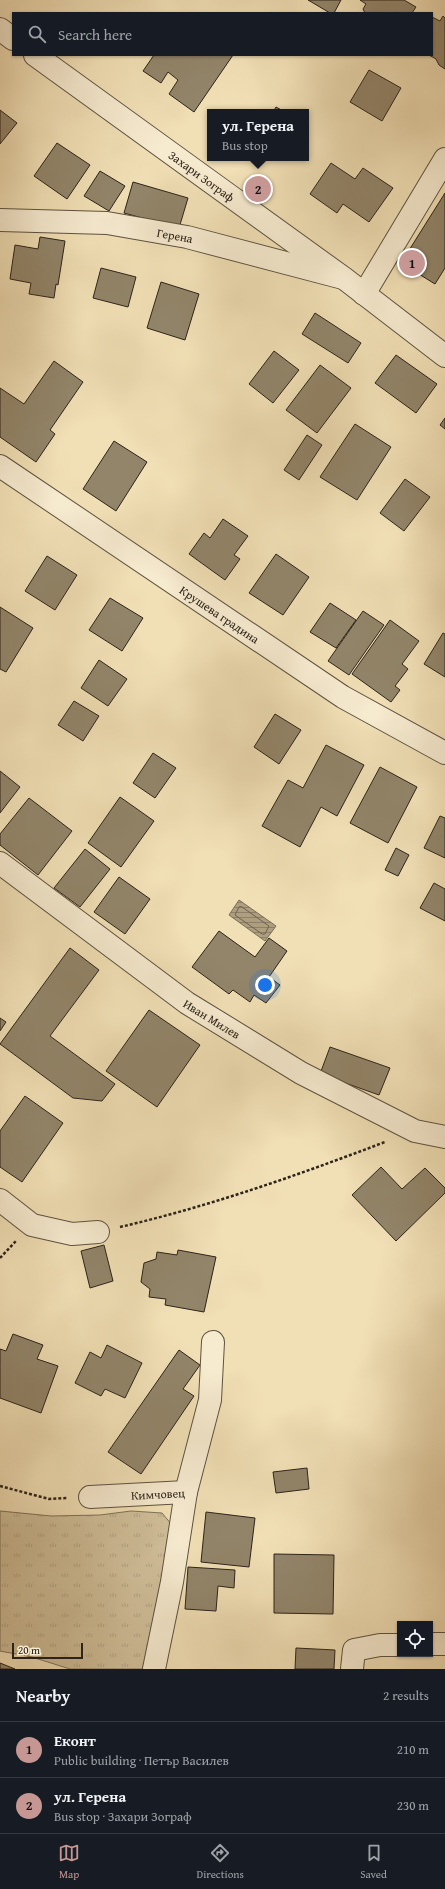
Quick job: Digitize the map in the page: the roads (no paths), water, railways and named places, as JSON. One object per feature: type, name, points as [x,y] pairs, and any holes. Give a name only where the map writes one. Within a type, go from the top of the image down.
[{"type":"street","points":[[0,29],[12,38]]},
{"type":"street","name":"Захари Зограф","points":[[36,56],[345,279],[445,356]]},
{"type":"street","points":[[364,294],[445,159]]},
{"type":"street","name":"Герена","points":[[0,220],[107,223],[122,225],[187,237],[345,279]]},
{"type":"street","name":"Крушева градина","points":[[0,466],[343,697],[445,753]]},
{"type":"street","name":"Иван Милев","points":[[0,863],[187,1003],[301,1073],[415,1131],[445,1137]]},
{"type":"street","points":[[0,1200],[32,1225],[72,1234],[98,1232]]},
{"type":"street","points":[[186,1492],[210,1400],[213,1342]]},
{"type":"street","name":"Кимчовец","points":[[90,1497],[186,1492],[172,1582],[154,1669]]},
{"type":"street","points":[[433,1644],[445,1644]]},
{"type":"street","points":[[352,1669],[354,1650],[390,1645]]},
{"type":"water","points":[[239,900],[276,926],[265,941],[229,915]]},
{"type":"place","name":"ул. Герена","points":[[258,189]]},
{"type":"place","name":"Еконт","points":[[412,263]]}]
